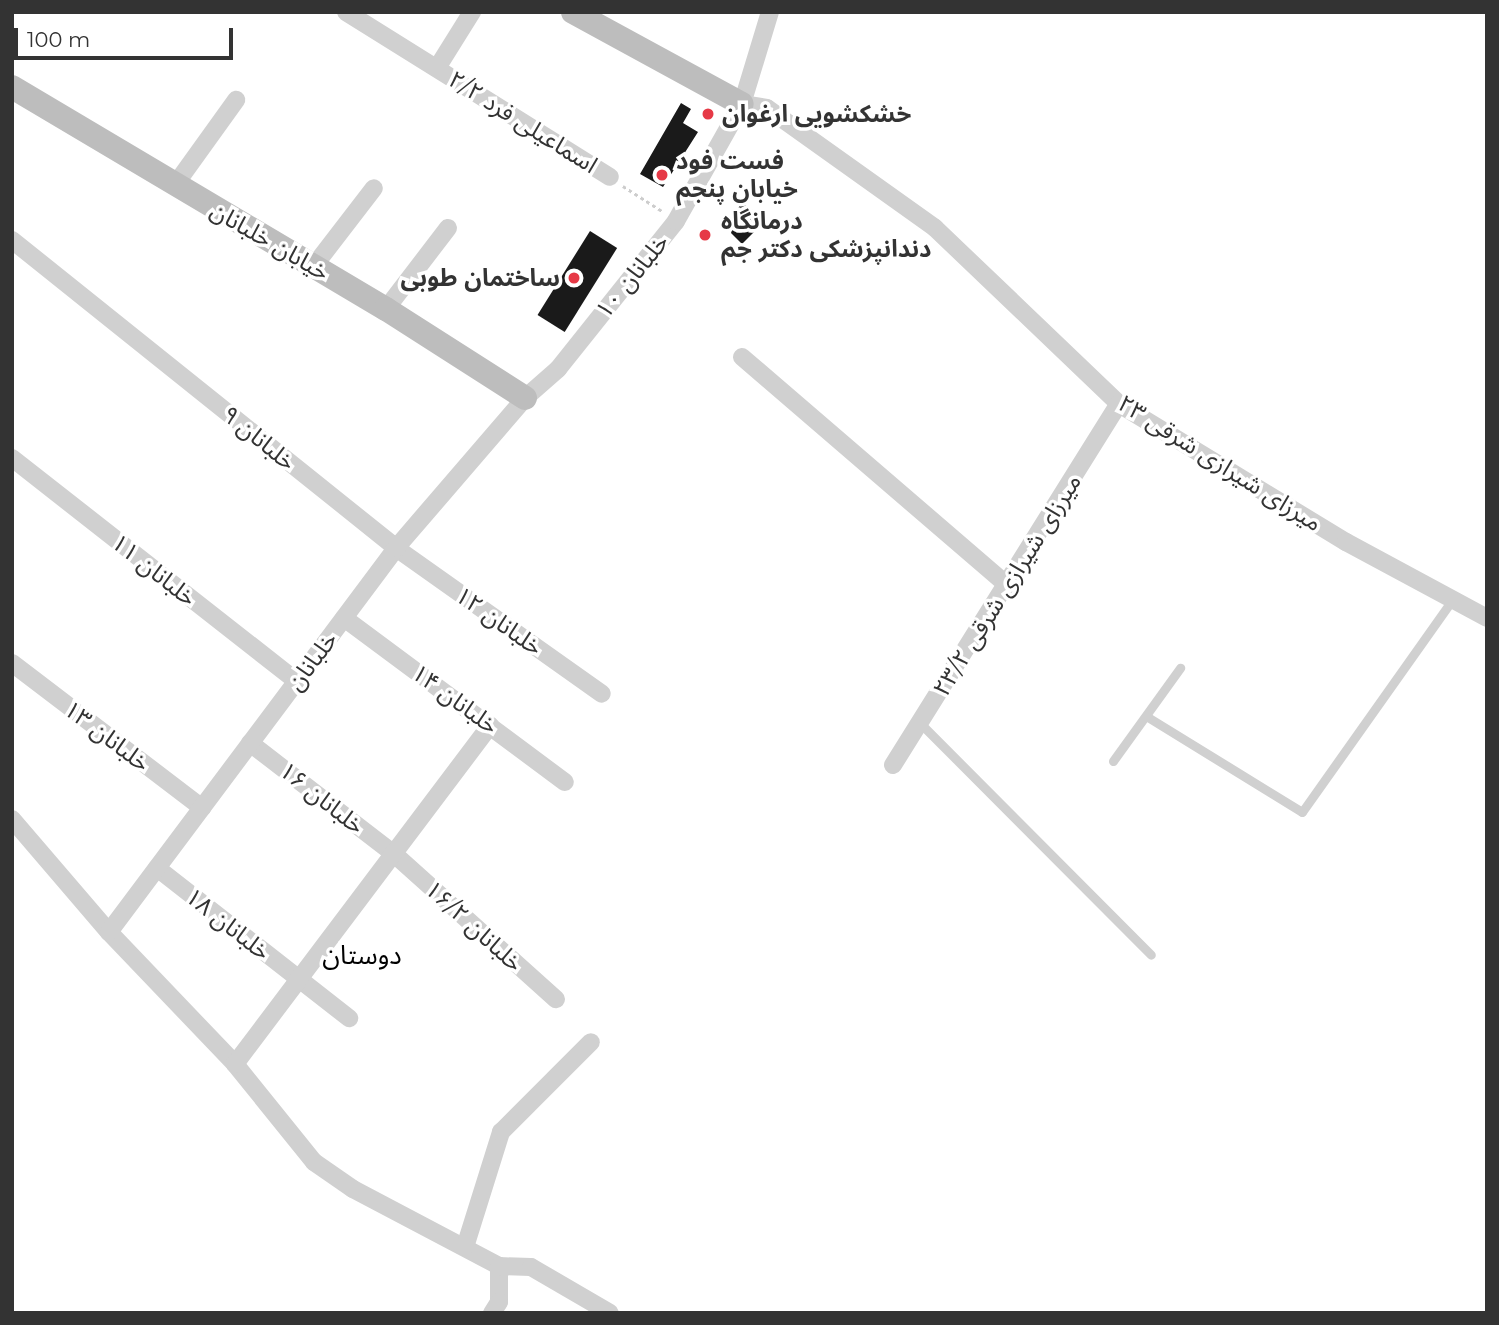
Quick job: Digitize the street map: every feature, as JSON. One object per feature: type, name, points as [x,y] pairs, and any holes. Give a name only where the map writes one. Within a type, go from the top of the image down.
[{"type":"street","name":"۲/۲ اسماعیلی فرد","points":[[345,12],[610,177]]},
{"type":"street","points":[[437,68],[472,12]]},
{"type":"street","points":[[573,12],[742,104]]},
{"type":"street","name":"۱۰ خلبانان","points":[[525,398],[558,369],[676,221],[742,104],[770,12]]},
{"type":"street","name":"خیابان خلبانان","points":[[12,87],[386,309],[525,398]]},
{"type":"street","points":[[175,185],[236,100]]},
{"type":"street","name":"۲۳ میرزای شیرازی شرقی","points":[[742,104],[766,108],[935,228],[1119,404],[1346,542],[1487,618]]},
{"type":"street","points":[[314,267],[374,188]]},
{"type":"street","points":[[386,309],[448,228]]},
{"type":"street","name":"۹ خلبانان","points":[[12,240],[396,548]]},
{"type":"street","points":[[742,357],[1007,585]]},
{"type":"street","name":"خلبانان","points":[[109,932],[396,548],[525,398]]},
{"type":"street","name":"۲۳/۲ میرزای شیرازی شرقی","points":[[893,765],[1119,404]]},
{"type":"street","name":"۱۱ خلبانان","points":[[12,458],[296,681]]},
{"type":"street","name":"۱۲ خلبانان","points":[[396,548],[602,694]]},
{"type":"street","name":"۱۴ خلبانان","points":[[344,618],[565,782]]},
{"type":"street","name":"۱۳ خلبانان","points":[[12,663],[202,808]]},
{"type":"street","points":[[235,1063],[490,725]]},
{"type":"street","name":"۱۶ خلبانان","points":[[250,743],[393,853]]},
{"type":"street","points":[[12,820],[109,932],[235,1063],[314,1162],[353,1189],[499,1266],[531,1267],[610,1313]]},
{"type":"street","name":"۱۶/۲ خلبانان","points":[[393,853],[556,999]]},
{"type":"street","name":"۱۸ خلبانان","points":[[157,868],[349,1018]]},
{"type":"street","points":[[466,1247],[501,1132],[591,1042]]},
{"type":"street","points":[[492,1313],[499,1302],[499,1266]]},
{"type":"lane","points":[[1146,716],[1302,812],[1452,600]]},
{"type":"lane","points":[[1113,761],[1180,668]]},
{"type":"lane","points":[[920,723],[1151,955]]},
{"type":"path","points":[[610,177],[676,221]]},
{"type":"building","points":[[681,103],[691,109],[683,123],[698,132],[663,187],[640,174]]},
{"type":"building","points":[[741,200],[765,221],[742,244],[731,233]]},
{"type":"building","name":"ساختمان طوبی","points":[[590,231],[617,248],[565,332],[538,315]]},
{"type":"place","name":"خشکشویی ارغوان","points":[[708,114]]},
{"type":"place","name":"فست فود خیابان پنجم","points":[[662,175]]},
{"type":"place","name":"درمانگاه دندانپزشکی دکتر جم","points":[[705,235]]},
{"type":"place","name":"ساختمان طوبی","points":[[574,278]]},
{"type":"district","name":"دوستان","points":[[362,956]]}]
